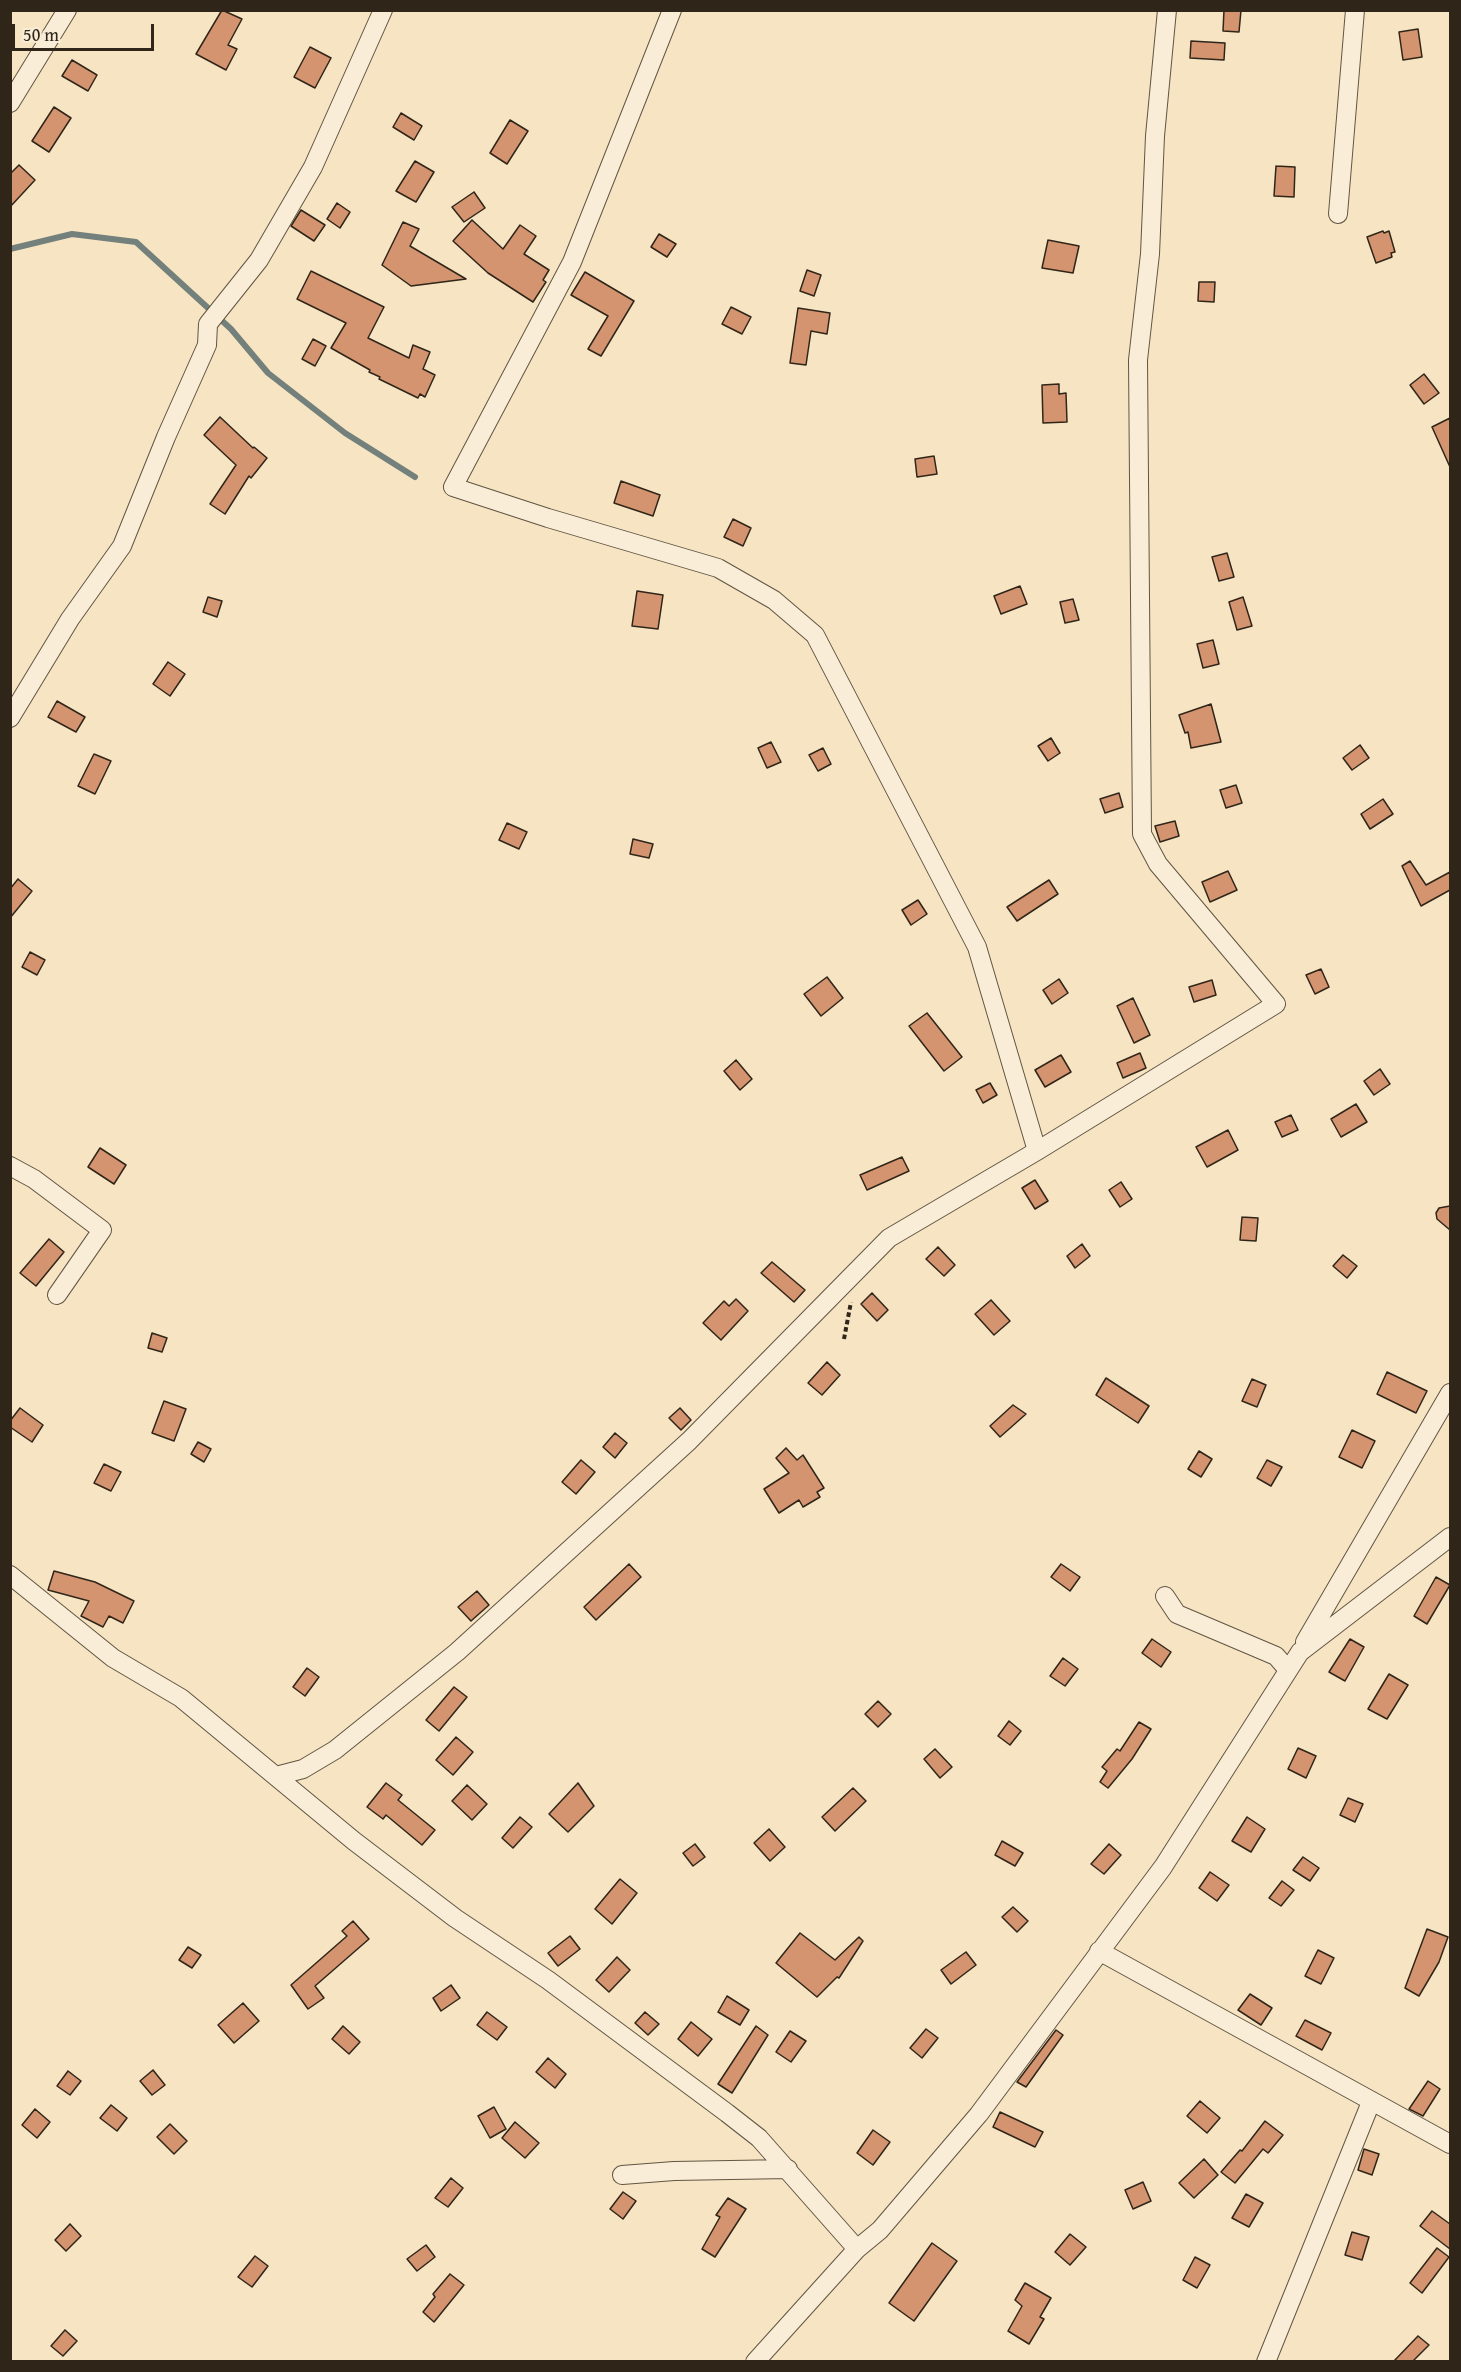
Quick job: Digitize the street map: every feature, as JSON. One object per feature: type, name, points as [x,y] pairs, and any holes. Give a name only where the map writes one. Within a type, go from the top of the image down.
[{"type":"street","points":[[10,103],[67,10]]},
{"type":"street","points":[[10,718],[69,619],[122,546],[166,437],[207,345],[208,324],[260,260],[313,167],[383,10]]},
{"type":"street","points":[[672,10],[572,262],[453,488],[718,568],[774,600],[815,635],[977,947],[1036,1151]]},
{"type":"street","points":[[276,1776],[303,1768],[334,1750],[458,1652],[689,1442],[889,1238],[1276,1004],[1158,864],[1142,834],[1138,360],[1150,254],[1155,136],[1167,10]]},
{"type":"street","points":[[1338,214],[1355,10]]},
{"type":"street","points":[[10,1166],[34,1179],[102,1230],[57,1295]]},
{"type":"street","points":[[755,2361],[857,2249],[880,2230],[979,2114],[1163,1867],[1300,1652],[1450,1393]]},
{"type":"street","points":[[1300,1652],[1450,1538]]},
{"type":"street","points":[[10,1575],[113,1658],[181,1698],[354,1841],[455,1918],[548,1980],[690,2084],[759,2138],[857,2249]]},
{"type":"street","points":[[1165,1596],[1177,1614],[1276,1656],[1288,1670]]},
{"type":"street","points":[[1099,1951],[1450,2144]]},
{"type":"street","points":[[1266,2361],[1371,2102]]},
{"type":"street","points":[[622,2175],[674,2171],[788,2169]]},
{"type":"building","points":[[222,10],[242,19],[228,45],[237,49],[226,70],[196,54]]},
{"type":"building","points":[[1224,10],[1241,10],[1239,32],[1223,31]]},
{"type":"building","points":[[1418,29],[1422,57],[1403,60],[1399,32]]},
{"type":"building","points":[[1191,41],[1225,43],[1224,60],[1190,58]]},
{"type":"building","points":[[310,47],[331,58],[315,88],[294,77]]},
{"type":"building","points":[[72,60],[97,75],[88,91],[62,76]]},
{"type":"building","points":[[54,107],[71,118],[49,152],[32,141]]},
{"type":"building","points":[[401,113],[422,126],[414,140],[393,127]]},
{"type":"building","points":[[510,120],[528,131],[507,164],[490,153]]},
{"type":"building","points":[[415,161],[434,172],[416,202],[396,191]]},
{"type":"building","points":[[19,165],[35,180],[10,207],[10,174]]},
{"type":"building","points":[[1276,166],[1295,167],[1294,197],[1274,196]]},
{"type":"building","points":[[474,192],[485,208],[464,222],[452,207]]},
{"type":"building","points":[[337,203],[350,212],[340,228],[327,219]]},
{"type":"building","points":[[301,210],[325,225],[314,241],[291,226]]},
{"type":"building","points":[[472,220],[503,249],[520,225],[536,236],[524,254],[549,270],[543,280],[546,282],[533,302],[488,273],[453,241]]},
{"type":"building","points":[[403,222],[419,229],[410,246],[466,279],[411,286],[382,265]]},
{"type":"building","points":[[1383,231],[1384,233],[1389,231],[1395,252],[1391,253],[1392,257],[1376,263],[1367,237]]},
{"type":"building","points":[[659,234],[676,244],[667,257],[651,247]]},
{"type":"building","points":[[1048,240],[1079,246],[1073,273],[1042,268]]},
{"type":"building","points":[[807,270],[821,275],[814,296],[800,291]]},
{"type":"building","points":[[311,271],[384,307],[368,338],[409,358],[413,345],[430,352],[423,369],[435,375],[425,397],[420,394],[418,398],[379,379],[380,377],[369,372],[370,370],[331,348],[346,323],[297,299]]},
{"type":"building","points":[[585,272],[634,301],[601,356],[588,349],[608,316],[571,295]]},
{"type":"building","points":[[1199,282],[1215,282],[1214,302],[1198,301]]},
{"type":"building","points":[[731,307],[751,317],[742,334],[722,324]]},
{"type":"building","points":[[798,308],[830,313],[827,334],[811,331],[806,365],[790,363]]},
{"type":"building","points":[[313,339],[326,346],[315,366],[302,359]]},
{"type":"building","points":[[1424,374],[1439,393],[1424,404],[1410,385]]},
{"type":"building","points":[[1059,384],[1059,394],[1066,393],[1067,422],[1043,423],[1042,385]]},
{"type":"building","points":[[220,417],[267,458],[251,478],[249,476],[225,514],[210,504],[236,465],[204,435]]},
{"type":"building","points":[[1450,418],[1450,467],[1432,427]]},
{"type":"building","points":[[934,456],[937,474],[917,477],[915,459]]},
{"type":"building","points":[[621,481],[660,495],[653,516],[614,503]]},
{"type":"building","points":[[733,519],[751,528],[743,546],[724,537]]},
{"type":"building","points":[[1227,553],[1234,577],[1219,581],[1212,557]]},
{"type":"building","points":[[1020,586],[1027,604],[1001,614],[994,596]]},
{"type":"building","points":[[637,591],[663,595],[658,629],[632,626]]},
{"type":"building","points":[[208,597],[222,601],[217,617],[203,612]]},
{"type":"building","points":[[1243,597],[1252,626],[1237,630],[1229,602]]},
{"type":"building","points":[[1073,599],[1079,620],[1065,623],[1060,602]]},
{"type":"building","points":[[1213,640],[1219,664],[1203,668],[1197,644]]},
{"type":"building","points":[[168,662],[185,674],[170,696],[153,684]]},
{"type":"building","points":[[57,701],[85,717],[76,732],[48,717]]},
{"type":"building","points":[[1211,704],[1221,742],[1191,748],[1188,732],[1185,733],[1179,715]]},
{"type":"building","points":[[1051,738],[1060,753],[1048,761],[1038,746]]},
{"type":"building","points":[[771,742],[781,762],[767,768],[758,748]]},
{"type":"building","points":[[1360,745],[1369,758],[1352,770],[1343,758]]},
{"type":"building","points":[[823,748],[831,764],[818,771],[809,755]]},
{"type":"building","points":[[94,754],[111,761],[95,794],[78,786]]},
{"type":"building","points":[[1236,785],[1242,803],[1226,808],[1220,790]]},
{"type":"building","points":[[1119,793],[1123,807],[1105,813],[1100,799]]},
{"type":"building","points":[[1383,799],[1393,814],[1370,829],[1361,814]]},
{"type":"building","points":[[1175,821],[1179,836],[1160,842],[1155,826]]},
{"type":"building","points":[[507,823],[527,832],[519,849],[499,840]]},
{"type":"building","points":[[633,839],[653,844],[649,858],[630,854]]},
{"type":"building","points":[[1410,861],[1426,885],[1450,872],[1450,890],[1421,906],[1402,866]]},
{"type":"building","points":[[1228,871],[1237,890],[1210,902],[1202,882]]},
{"type":"building","points":[[18,879],[32,891],[10,918],[10,889]]},
{"type":"building","points":[[1049,880],[1058,894],[1017,921],[1007,907]]},
{"type":"building","points":[[918,900],[927,914],[911,925],[902,910]]},
{"type":"building","points":[[30,952],[45,960],[37,975],[22,967]]},
{"type":"building","points":[[1321,969],[1329,987],[1315,994],[1306,975]]},
{"type":"building","points":[[827,977],[843,998],[821,1016],[804,994]]},
{"type":"building","points":[[1059,979],[1068,993],[1052,1004],[1043,990]]},
{"type":"building","points":[[1212,980],[1216,995],[1194,1002],[1189,987]]},
{"type":"building","points":[[1133,998],[1150,1035],[1134,1043],[1117,1006]]},
{"type":"building","points":[[927,1013],[962,1057],[944,1071],[909,1026]]},
{"type":"building","points":[[1140,1053],[1146,1068],[1123,1078],[1117,1063]]},
{"type":"building","points":[[1061,1055],[1071,1072],[1045,1087],[1035,1070]]},
{"type":"building","points":[[736,1060],[752,1079],[740,1090],[724,1071]]},
{"type":"building","points":[[1380,1069],[1390,1084],[1374,1095],[1364,1081]]},
{"type":"building","points":[[990,1083],[997,1095],[983,1103],[976,1090]]},
{"type":"building","points":[[1356,1104],[1367,1122],[1341,1137],[1331,1119]]},
{"type":"building","points":[[1291,1115],[1298,1130],[1282,1137],[1275,1122]]},
{"type":"building","points":[[1228,1130],[1238,1150],[1207,1167],[1196,1147]]},
{"type":"building","points":[[100,1148],[126,1165],[114,1184],[88,1167]]},
{"type":"building","points":[[902,1157],[909,1171],[867,1190],[860,1175]]},
{"type":"building","points":[[1035,1180],[1048,1201],[1035,1209],[1022,1188]]},
{"type":"building","points":[[1121,1182],[1132,1199],[1120,1207],[1109,1190]]},
{"type":"building","points":[[1450,1206],[1450,1230],[1437,1219],[1436,1213],[1439,1208]]},
{"type":"building","points":[[1242,1217],[1258,1218],[1256,1241],[1240,1240]]},
{"type":"building","points":[[49,1239],[64,1252],[36,1286],[20,1273]]},
{"type":"building","points":[[1082,1244],[1090,1256],[1075,1268],[1067,1256]]},
{"type":"building","points":[[938,1247],[955,1265],[944,1276],[926,1259]]},
{"type":"building","points":[[1343,1255],[1357,1266],[1347,1278],[1333,1266]]},
{"type":"building","points":[[772,1262],[805,1290],[794,1302],[761,1273]]},
{"type":"building","points":[[872,1293],[888,1310],[877,1321],[861,1304]]},
{"type":"building","points":[[736,1299],[748,1311],[721,1340],[703,1323],[724,1301],[729,1306]]},
{"type":"building","points":[[991,1300],[1010,1321],[994,1335],[975,1314]]},
{"type":"building","points":[[152,1333],[167,1338],[162,1352],[148,1348]]},
{"type":"building","points":[[827,1362],[840,1375],[822,1395],[808,1383]]},
{"type":"building","points":[[1387,1372],[1427,1391],[1416,1413],[1377,1394]]},
{"type":"building","points":[[1106,1378],[1149,1406],[1138,1423],[1096,1395]]},
{"type":"building","points":[[1252,1379],[1266,1385],[1257,1407],[1242,1401]]},
{"type":"building","points":[[164,1401],[186,1409],[174,1441],[152,1433]]},
{"type":"building","points":[[1013,1405],[1026,1414],[1000,1437],[990,1426]]},
{"type":"building","points":[[20,1408],[43,1425],[32,1442],[10,1427],[10,1421]]},
{"type":"building","points":[[680,1408],[691,1420],[681,1430],[669,1418]]},
{"type":"building","points":[[1352,1430],[1375,1441],[1362,1468],[1339,1457]]},
{"type":"building","points":[[615,1433],[627,1443],[615,1458],[603,1447]]},
{"type":"building","points":[[198,1442],[211,1449],[204,1462],[191,1454]]},
{"type":"building","points":[[786,1448],[797,1460],[803,1455],[824,1488],[817,1492],[820,1497],[803,1507],[799,1500],[779,1513],[764,1489],[789,1473],[776,1458]]},
{"type":"building","points":[[1199,1451],[1212,1459],[1201,1477],[1188,1469]]},
{"type":"building","points":[[581,1460],[595,1472],[576,1494],[562,1482]]},
{"type":"building","points":[[1267,1460],[1282,1467],[1271,1486],[1257,1478]]},
{"type":"building","points":[[104,1464],[121,1472],[111,1491],[94,1483]]},
{"type":"building","points":[[629,1564],[641,1577],[596,1620],[584,1607]]},
{"type":"building","points":[[1061,1564],[1080,1577],[1070,1591],[1051,1577]]},
{"type":"building","points":[[54,1571],[95,1582],[134,1601],[123,1623],[109,1616],[103,1627],[81,1616],[89,1601],[48,1590]]},
{"type":"building","points":[[1436,1577],[1450,1585],[1427,1624],[1414,1616]]},
{"type":"building","points":[[477,1591],[489,1605],[471,1621],[458,1607]]},
{"type":"building","points":[[1152,1639],[1171,1652],[1161,1667],[1142,1653]]},
{"type":"building","points":[[1350,1639],[1364,1647],[1345,1681],[1329,1672]]},
{"type":"building","points":[[1063,1658],[1078,1669],[1065,1686],[1050,1676]]},
{"type":"building","points":[[307,1668],[319,1677],[305,1696],[293,1687]]},
{"type":"building","points":[[1389,1674],[1408,1685],[1387,1719],[1368,1709]]},
{"type":"building","points":[[454,1687],[467,1697],[439,1731],[426,1720]]},
{"type":"building","points":[[878,1701],[891,1714],[878,1727],[865,1714]]},
{"type":"building","points":[[1009,1721],[1021,1731],[1010,1745],[998,1736]]},
{"type":"building","points":[[1139,1722],[1151,1729],[1132,1759],[1108,1788],[1100,1782],[1107,1771],[1102,1767],[1117,1749],[1120,1751]]},
{"type":"building","points":[[456,1737],[473,1752],[453,1775],[436,1760]]},
{"type":"building","points":[[1298,1748],[1316,1756],[1306,1778],[1288,1769]]},
{"type":"building","points":[[935,1749],[952,1767],[940,1778],[924,1759]]},
{"type":"building","points":[[386,1783],[402,1795],[398,1800],[435,1830],[422,1845],[386,1815],[383,1819],[367,1807]]},
{"type":"building","points":[[578,1783],[594,1806],[568,1832],[549,1814]]},
{"type":"building","points":[[467,1785],[487,1804],[472,1820],[452,1801]]},
{"type":"building","points":[[853,1788],[866,1801],[835,1831],[822,1817]]},
{"type":"building","points":[[1348,1798],[1363,1804],[1355,1822],[1340,1815]]},
{"type":"building","points":[[520,1817],[532,1827],[513,1848],[502,1838]]},
{"type":"building","points":[[1247,1817],[1265,1829],[1251,1852],[1232,1841]]},
{"type":"building","points":[[769,1829],[785,1847],[770,1861],[754,1843]]},
{"type":"building","points":[[1002,1841],[1023,1853],[1015,1866],[995,1855]]},
{"type":"building","points":[[695,1844],[705,1857],[693,1866],[683,1853]]},
{"type":"building","points":[[1109,1844],[1121,1855],[1104,1874],[1091,1864]]},
{"type":"building","points":[[1303,1857],[1319,1868],[1310,1881],[1293,1870]]},
{"type":"building","points":[[1210,1872],[1229,1885],[1217,1901],[1199,1888]]},
{"type":"building","points":[[620,1879],[637,1893],[612,1924],[595,1909]]},
{"type":"building","points":[[1282,1881],[1294,1890],[1281,1906],[1269,1898]]},
{"type":"building","points":[[1013,1907],[1028,1921],[1017,1932],[1002,1917]]},
{"type":"building","points":[[353,1921],[369,1939],[315,1986],[324,1998],[308,2009],[291,1985],[347,1936],[342,1931]]},
{"type":"building","points":[[1427,1929],[1448,1937],[1439,1962],[1419,1996],[1405,1988]]},
{"type":"building","points":[[800,1933],[835,1960],[859,1937],[863,1941],[839,1978],[837,1977],[817,1997],[776,1963]]},
{"type":"building","points":[[570,1936],[580,1949],[558,1966],[548,1953]]},
{"type":"building","points":[[188,1947],[201,1955],[192,1968],[179,1960]]},
{"type":"building","points":[[1318,1950],[1334,1958],[1321,1984],[1305,1976]]},
{"type":"building","points":[[966,1952],[976,1965],[951,1984],[941,1970]]},
{"type":"building","points":[[617,1957],[630,1970],[609,1992],[596,1980]]},
{"type":"building","points":[[451,1985],[460,1998],[441,2011],[433,1998]]},
{"type":"building","points":[[1250,1994],[1272,2008],[1261,2025],[1238,2010]]},
{"type":"building","points":[[727,1996],[749,2010],[740,2025],[718,2012]]},
{"type":"building","points":[[243,2003],[259,2021],[234,2043],[218,2025]]},
{"type":"building","points":[[487,2012],[507,2027],[497,2040],[477,2025]]},
{"type":"building","points":[[645,2012],[659,2024],[648,2035],[635,2023]]},
{"type":"building","points":[[1305,2020],[1331,2033],[1322,2050],[1296,2036]]},
{"type":"building","points":[[691,2022],[712,2039],[698,2056],[678,2039]]},
{"type":"building","points":[[343,2026],[360,2042],[349,2054],[332,2039]]},
{"type":"building","points":[[756,2026],[768,2035],[732,2093],[718,2084]]},
{"type":"building","points":[[926,2029],[938,2038],[922,2058],[910,2048]]},
{"type":"building","points":[[1056,2030],[1063,2035],[1026,2087],[1017,2082]]},
{"type":"building","points":[[790,2031],[806,2041],[791,2062],[776,2052]]},
{"type":"building","points":[[548,2058],[566,2074],[555,2088],[536,2072]]},
{"type":"building","points":[[153,2070],[165,2085],[152,2095],[140,2081]]},
{"type":"building","points":[[68,2071],[81,2081],[70,2095],[57,2086]]},
{"type":"building","points":[[1428,2081],[1440,2089],[1423,2116],[1409,2109]]},
{"type":"building","points":[[1200,2101],[1220,2118],[1207,2133],[1187,2116]]},
{"type":"building","points":[[111,2105],[127,2118],[117,2131],[100,2118]]},
{"type":"building","points":[[494,2107],[506,2129],[490,2138],[478,2116]]},
{"type":"building","points":[[35,2109],[50,2122],[37,2138],[22,2125]]},
{"type":"building","points":[[1000,2112],[1043,2132],[1035,2147],[993,2127]]},
{"type":"building","points":[[1265,2121],[1283,2135],[1268,2153],[1263,2149],[1235,2183],[1221,2172],[1240,2150],[1242,2151]]},
{"type":"building","points":[[515,2122],[539,2143],[525,2158],[502,2138]]},
{"type":"building","points":[[170,2124],[187,2141],[174,2154],[157,2137]]},
{"type":"building","points":[[873,2130],[890,2142],[873,2165],[857,2153]]},
{"type":"building","points":[[1364,2149],[1379,2154],[1372,2175],[1358,2170]]},
{"type":"building","points":[[1204,2159],[1218,2175],[1194,2198],[1179,2183]]},
{"type":"building","points":[[451,2178],[463,2188],[448,2207],[435,2198]]},
{"type":"building","points":[[1143,2182],[1151,2201],[1133,2209],[1125,2190]]},
{"type":"building","points":[[623,2192],[636,2201],[623,2219],[610,2209]]},
{"type":"building","points":[[1246,2194],[1263,2203],[1249,2227],[1232,2218]]},
{"type":"building","points":[[728,2198],[746,2209],[715,2257],[702,2249],[720,2217],[716,2215]]},
{"type":"building","points":[[1432,2211],[1450,2224],[1450,2249],[1420,2226]]},
{"type":"building","points":[[70,2224],[81,2236],[66,2251],[55,2240]]},
{"type":"building","points":[[1352,2232],[1369,2237],[1362,2260],[1345,2255]]},
{"type":"building","points":[[1070,2234],[1086,2247],[1070,2265],[1055,2252]]},
{"type":"building","points":[[932,2243],[957,2261],[914,2321],[889,2303]]},
{"type":"building","points":[[426,2245],[435,2257],[417,2271],[407,2259]]},
{"type":"building","points":[[1437,2248],[1449,2257],[1422,2293],[1410,2283]]},
{"type":"building","points":[[255,2256],[268,2266],[252,2287],[238,2277]]},
{"type":"building","points":[[1195,2257],[1210,2265],[1197,2288],[1183,2280]]},
{"type":"building","points":[[450,2274],[464,2285],[434,2322],[423,2312],[435,2297],[433,2294]]},
{"type":"building","points":[[1025,2283],[1051,2298],[1040,2317],[1044,2319],[1029,2344],[1008,2331],[1022,2306],[1015,2300]]},
{"type":"building","points":[[65,2330],[77,2341],[63,2356],[51,2346]]},
{"type":"building","points":[[1418,2336],[1429,2345],[1413,2361],[1394,2361]]},
{"type":"waterway","points":[[10,249],[72,234],[136,242],[231,329],[268,373],[345,433],[415,477]]}]
